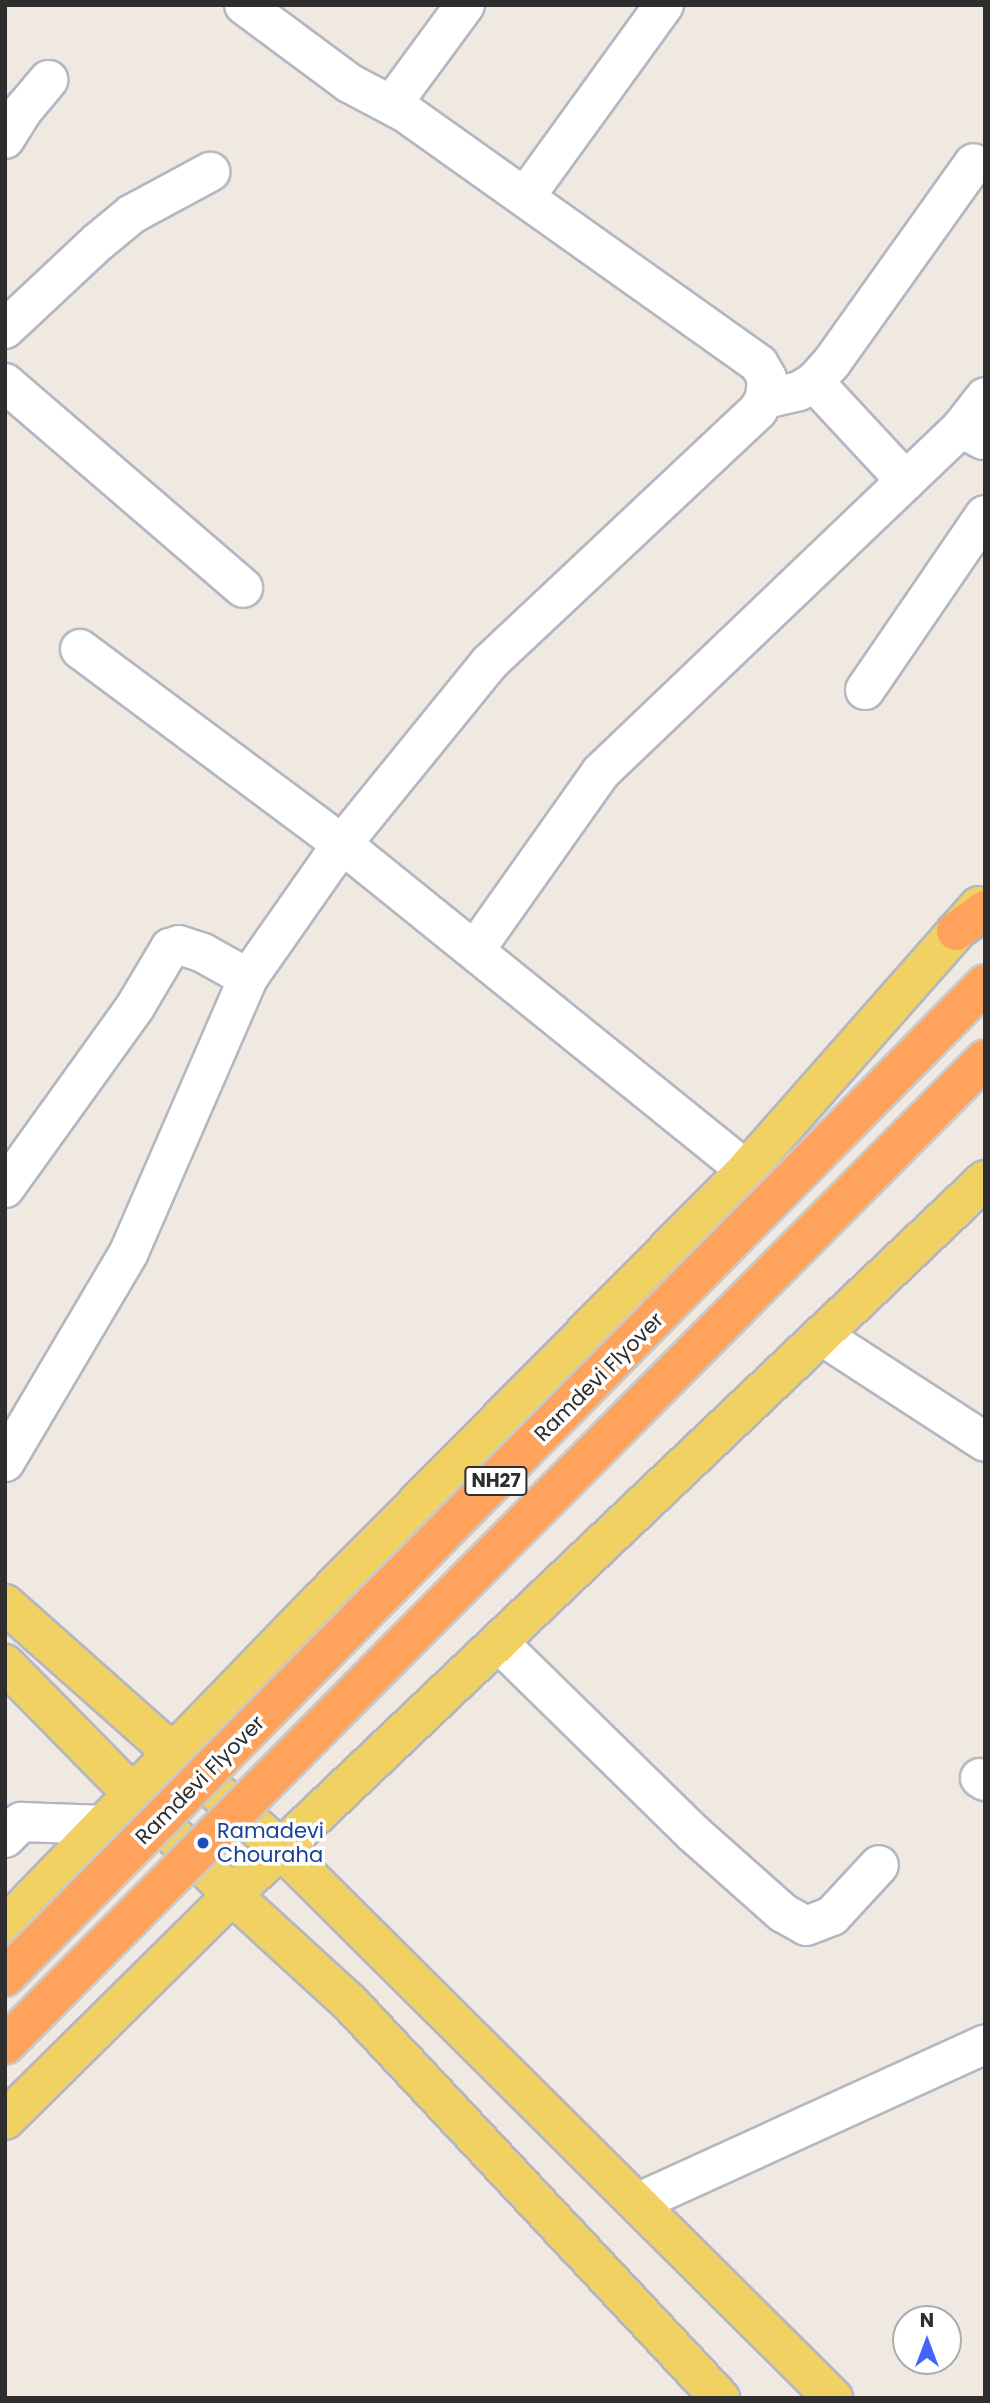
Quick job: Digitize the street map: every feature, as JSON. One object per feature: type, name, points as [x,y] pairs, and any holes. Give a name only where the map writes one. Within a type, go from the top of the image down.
[{"type":"highway","name":"Ramdevi Flyover","points":[[5,1977],[985,984]]},
{"type":"highway","name":"NH27","points":[[5,2045],[985,1059]]},
{"type":"main road","points":[[5,1926],[746,1170],[970,920],[985,899]]},
{"type":"main road","points":[[5,2120],[232,1895],[822,1336],[978,1198]]},
{"type":"main road","points":[[5,1604],[281,1849],[639,2202],[833,2398]]},
{"type":"main road","points":[[5,1664],[232,1895],[351,2004],[601,2275],[720,2398]]},
{"type":"street","points":[[5,1462],[129,1252],[248,978],[341,844],[489,663],[758,410],[765,399],[768,378],[759,364],[404,112],[349,83],[244,5]]},
{"type":"street","points":[[404,112],[399,103],[401,92],[466,5]]},
{"type":"street","points":[[525,197],[664,5]]},
{"type":"street","points":[[5,139],[24,109],[48,80]]},
{"type":"street","points":[[765,399],[799,391],[814,382],[974,163]]},
{"type":"street","points":[[5,329],[132,214],[210,172]]},
{"type":"street","points":[[814,382],[906,481]]},
{"type":"street","points":[[5,383],[243,588]]},
{"type":"street","points":[[475,950],[601,772],[906,481],[973,435],[985,397]]},
{"type":"street","points":[[865,690],[985,515]]},
{"type":"street","points":[[80,649],[341,844],[746,1170]]},
{"type":"street","points":[[5,1188],[135,1007],[170,948],[178,946],[203,953],[248,978]]},
{"type":"street","points":[[822,1336],[985,1442]]},
{"type":"street","points":[[499,1643],[693,1833],[783,1913],[806,1926],[832,1916],[879,1865]]},
{"type":"street","points":[[5,1838],[21,1822],[105,1825]]},
{"type":"street","points":[[639,2202],[985,2044]]},
{"type":"place","name":"Ramadevi Chouraha","points":[[203,1843]]}]
